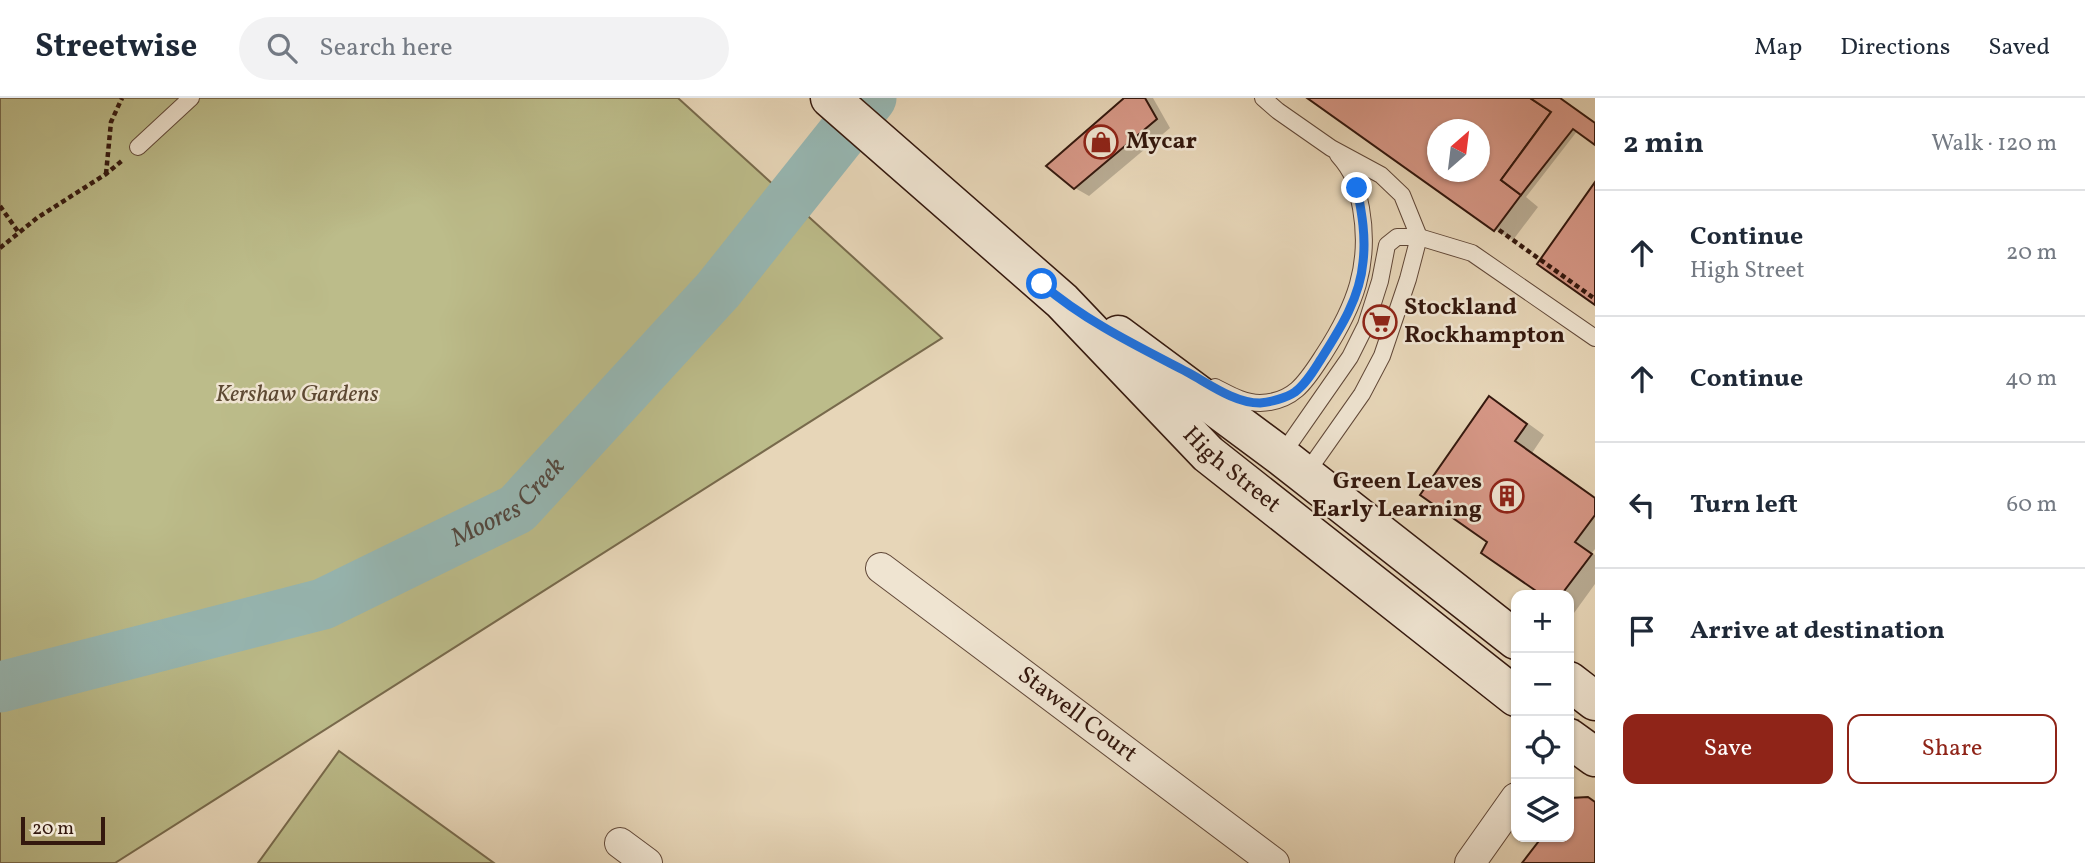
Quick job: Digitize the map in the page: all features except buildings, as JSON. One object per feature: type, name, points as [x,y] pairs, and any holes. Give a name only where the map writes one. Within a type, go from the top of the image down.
[{"type":"main road","name":"High Street","points":[[830,98],[1052,292],[1208,454],[1511,693]]},
{"type":"main road","name":"High Street","points":[[1052,292],[1123,338],[1293,465],[1511,635]]},
{"type":"main road","points":[[1574,742],[1595,757]]},
{"type":"street","name":"Stawell Court","points":[[881,568],[1274,863]]},
{"type":"street","points":[[1470,863],[1511,805]]},
{"type":"street","points":[[620,843],[648,863]]},
{"type":"lane","points":[[138,147],[191,98]]},
{"type":"lane","points":[[1263,98],[1331,148],[1381,175],[1402,195],[1419,237],[1382,356],[1362,394],[1293,465]]},
{"type":"lane","points":[[1123,338],[1236,398],[1261,403],[1296,392],[1308,379],[1343,324],[1356,295],[1363,265],[1365,230],[1357,188],[1351,170],[1331,148]]},
{"type":"lane","points":[[1293,465],[1366,325],[1380,281],[1387,245],[1397,237],[1419,237],[1472,253],[1595,338]]},
{"type":"path","points":[[106,174],[111,122],[122,98]]},
{"type":"path","points":[[0,248],[37,218],[106,174],[138,147]]},
{"type":"path","points":[[0,206],[19,233]]},
{"type":"path","points":[[1499,230],[1595,299]]},
{"type":"green space","name":"Kershaw Gardens","points":[[0,98],[678,98],[942,338],[115,863],[0,863]]},
{"type":"green space","points":[[339,751],[494,863],[258,863]]},
{"type":"waterway","name":"Moores Creek","points":[[0,687],[323,604],[517,509],[718,290],[871,98]]},
{"type":"place","name":"Mycar","points":[[1101,142]]},
{"type":"place","name":"Stockland Rockhampton","points":[[1380,322]]},
{"type":"place","name":"Green Leaves Early Learning","points":[[1507,496]]},
{"type":"route","points":[[1042,284],[1062,301],[1123,338],[1236,398],[1261,403],[1272,401],[1296,392],[1308,379],[1343,324],[1356,295],[1363,265],[1365,230],[1357,188]]}]
